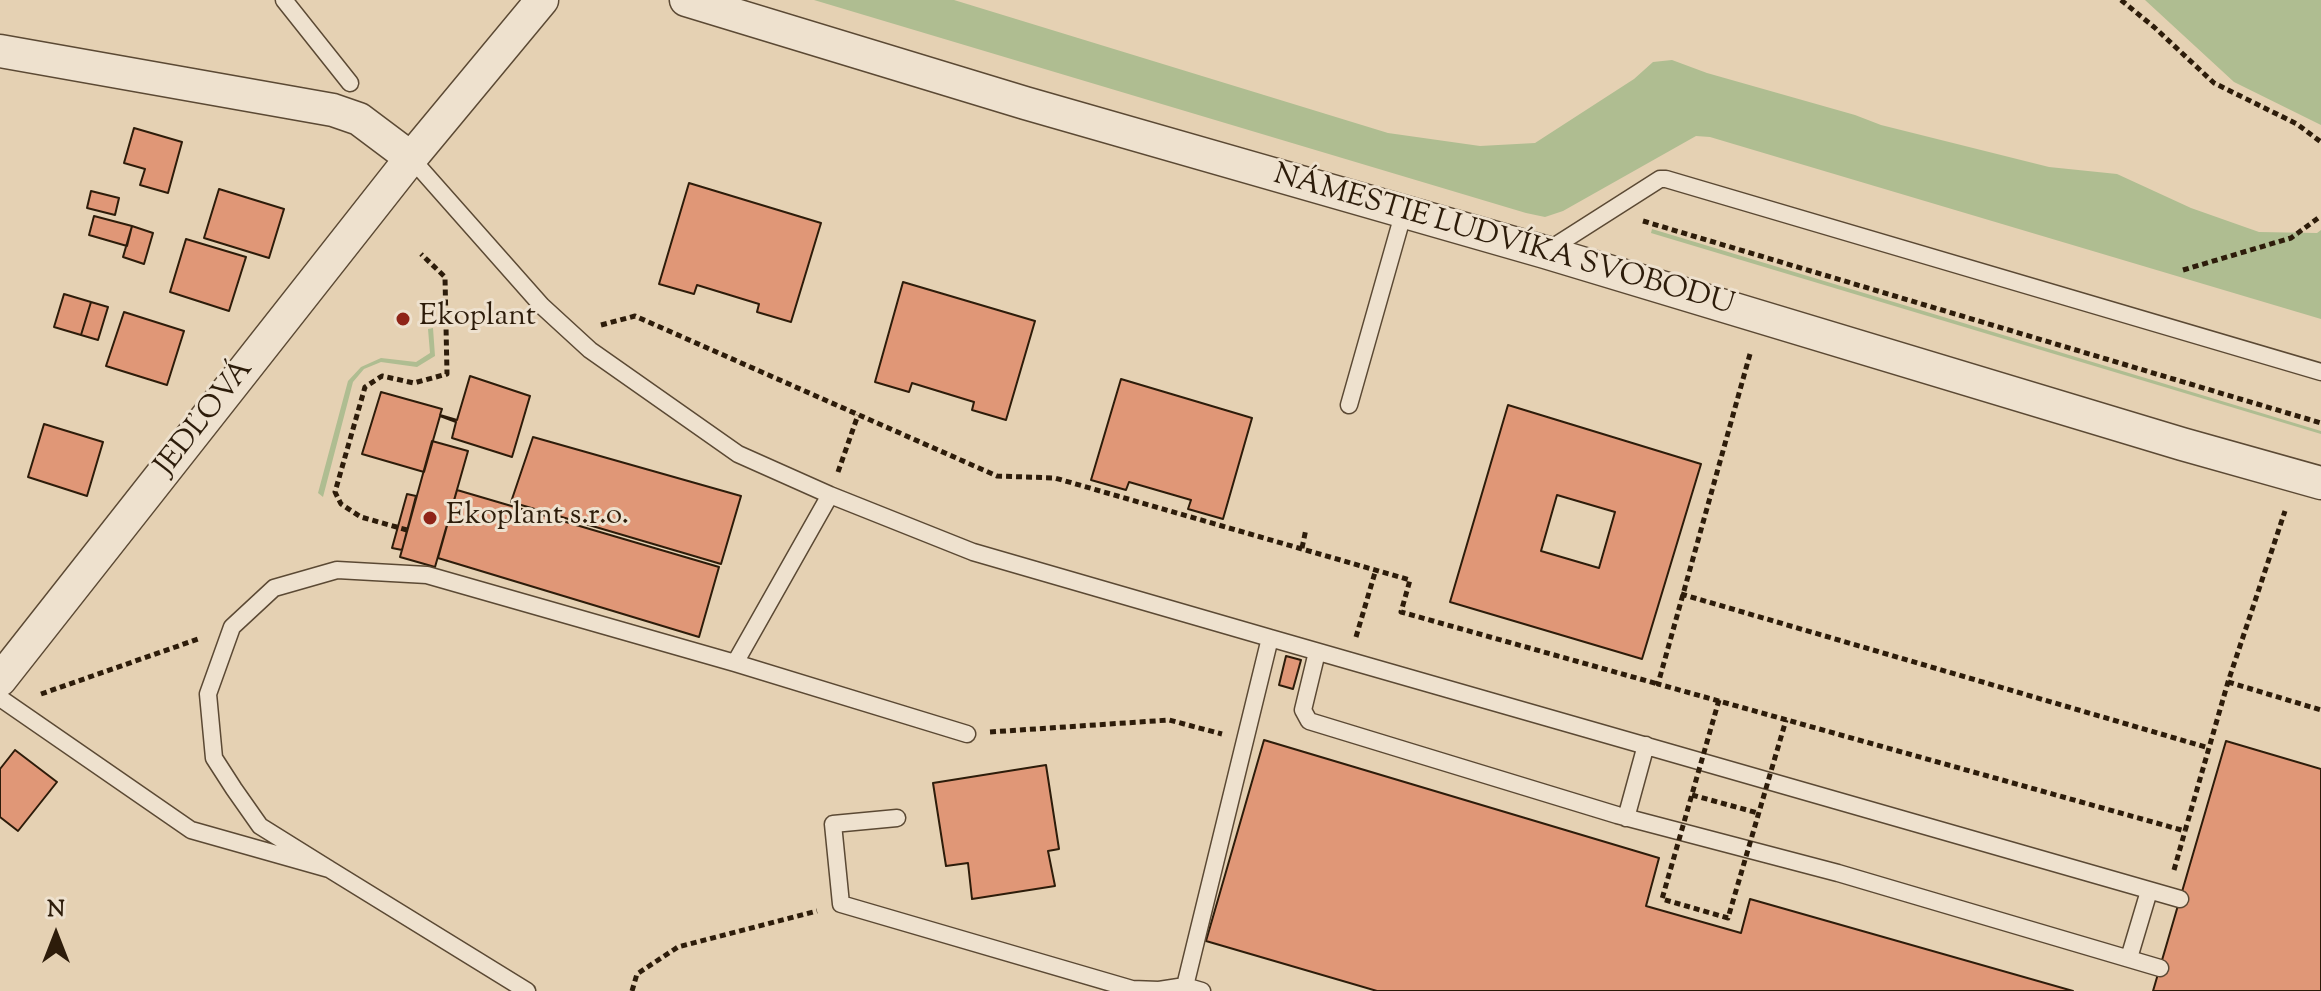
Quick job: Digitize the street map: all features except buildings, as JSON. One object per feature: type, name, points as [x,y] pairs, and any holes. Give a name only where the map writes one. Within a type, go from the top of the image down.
[{"type":"street","name":"JEDĽOVÁ","points":[[13,686],[411,158],[542,0]]},
{"type":"street","name":"NÁMESTIE LUDVÍKA SVOBODU","points":[[686,0],[1025,103],[1545,252],[2321,483]]},
{"type":"street","points":[[0,51],[333,110],[359,119],[411,158]]},
{"type":"lane","points":[[284,0],[350,83]]},
{"type":"lane","points":[[411,158],[542,306],[590,350],[738,454],[830,495],[973,552],[2180,899]]},
{"type":"lane","points":[[1545,252],[1660,179],[1666,179],[2321,372]]},
{"type":"lane","points":[[1349,405],[1404,211]]},
{"type":"lane","points":[[735,663],[830,495]]},
{"type":"lane","points":[[527,991],[260,826],[214,758],[208,694],[232,627],[274,588],[337,570],[427,575],[735,663],[967,734]]},
{"type":"lane","points":[[1185,986],[1270,638]]},
{"type":"lane","points":[[1317,652],[1303,710],[1309,721],[1626,818],[1838,873],[2160,968]]},
{"type":"lane","points":[[0,698],[191,830],[329,869]]},
{"type":"lane","points":[[1626,818],[1646,745]]},
{"type":"lane","points":[[897,818],[833,824],[841,904],[1132,989],[1159,990],[1185,986],[1202,991]]},
{"type":"lane","points":[[2129,958],[2149,891]]},
{"type":"path","points":[[2121,0],[2214,83],[2297,124],[2321,142]]},
{"type":"path","points":[[1608,213],[1674,229],[2321,423]]},
{"type":"path","points":[[2183,270],[2291,238],[2321,216]]},
{"type":"path","points":[[407,530],[361,517],[341,504],[335,492],[365,387],[382,376],[414,383],[447,374],[445,277],[421,254]]},
{"type":"path","points":[[572,332],[635,316],[997,476],[1055,478],[1410,580],[1401,612],[2185,831]]},
{"type":"path","points":[[1658,684],[1750,354]]},
{"type":"path","points":[[830,495],[858,415]]},
{"type":"path","points":[[2177,859],[2228,682],[2285,511]]},
{"type":"path","points":[[1302,548],[1306,529]]},
{"type":"path","points":[[1349,660],[1376,569]]},
{"type":"path","points":[[1681,594],[2209,748]]},
{"type":"path","points":[[13,686],[40,694],[232,627]]},
{"type":"path","points":[[2228,682],[2321,710]]},
{"type":"path","points":[[1719,700],[1662,899],[1728,918],[1786,720]]},
{"type":"path","points":[[967,734],[1169,720],[1246,740]]},
{"type":"path","points":[[1692,795],[1758,813]]},
{"type":"path","points":[[632,991],[637,974],[678,947],[841,904]]},
{"type":"green space","points":[[814,0],[954,0],[1388,133],[1480,146],[1535,143],[1634,79],[1653,62],[1672,60],[1881,125],[2049,167],[2117,174],[2191,208],[2259,232],[2317,233],[2321,230],[2321,319],[1710,137],[1696,136],[1563,211],[1545,217],[1526,213]]},
{"type":"green space","points":[[2145,0],[2321,0],[2321,125],[2234,82]]},
{"type":"green space","points":[[1652,229],[2321,431],[2321,434],[1651,233]]},
{"type":"green space","points":[[433,328],[435,356],[417,367],[381,362],[364,369],[353,382],[323,497],[318,493],[348,381],[361,367],[381,358],[416,362],[430,353],[428,329]]},
{"type":"place","name":"Ekoplant","points":[[403,319]]},
{"type":"place","name":"Ekoplant s.r.o.","points":[[430,518]]}]
